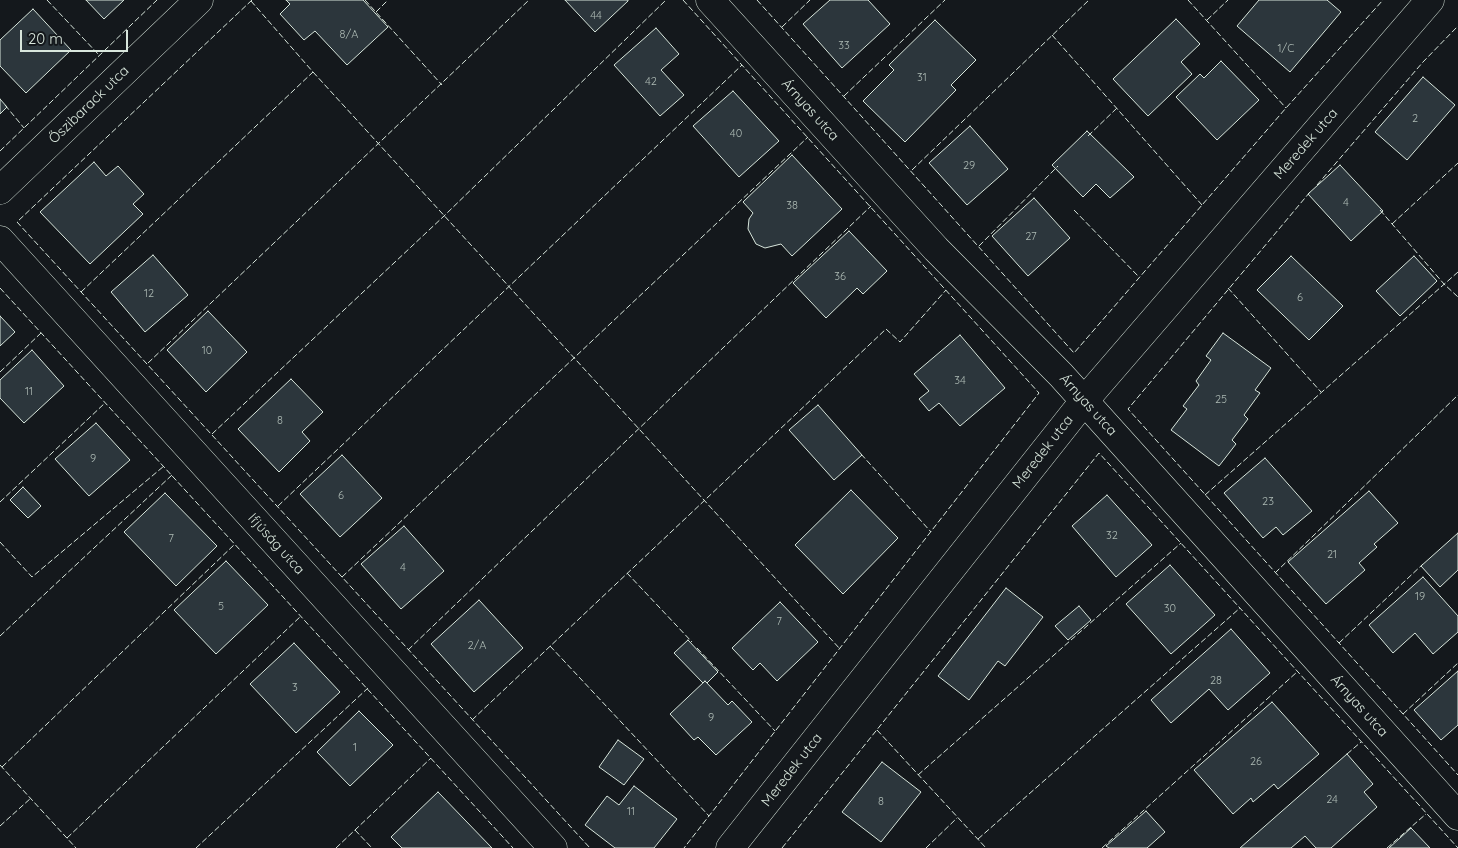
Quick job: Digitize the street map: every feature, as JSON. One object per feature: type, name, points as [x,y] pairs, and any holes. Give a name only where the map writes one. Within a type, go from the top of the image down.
[{"type":"street","name":"Őszibarack utca","points":[[0,190],[199,0]]},
{"type":"street","name":"Árnyas utca","points":[[710,0],[936,249],[1061,375],[1458,816]]},
{"type":"street","name":"Meredek utca","points":[[730,848],[1084,401],[1430,0]]},
{"type":"street","name":"Ifjúság utca","points":[[0,240],[553,848]]},
{"type":"building","points":[[86,0],[124,0],[104,19]]},
{"type":"building","points":[[286,0],[363,0],[388,27],[347,65],[315,31],[304,40],[280,14],[290,4]]},
{"type":"building","points":[[565,0],[628,0],[628,1],[595,32]]},
{"type":"building","points":[[830,0],[868,0],[890,24],[842,68],[803,24]]},
{"type":"building","points":[[1259,0],[1327,0],[1341,12],[1290,72],[1237,26]]},
{"type":"building","points":[[33,9],[71,50],[26,93],[0,66],[0,40]]},
{"type":"building","points":[[1176,19],[1200,44],[1181,62],[1192,74],[1148,116],[1113,79]]},
{"type":"building","points":[[935,20],[976,60],[951,85],[956,90],[905,142],[863,101],[894,70],[889,65]]},
{"type":"building","points":[[656,28],[679,54],[661,70],[684,95],[660,116],[614,65]]},
{"type":"building","points":[[1221,61],[1259,100],[1217,140],[1176,97],[1200,74],[1204,78]]},
{"type":"building","points":[[1423,77],[1455,105],[1407,160],[1375,132]]},
{"type":"building","points":[[733,91],[779,141],[739,177],[693,126]]},
{"type":"building","points":[[0,99],[7,107],[0,114]]},
{"type":"building","points":[[970,126],[1008,169],[967,205],[929,163]]},
{"type":"building","points":[[1087,131],[1134,177],[1110,198],[1096,184],[1083,197],[1052,165]]},
{"type":"building","points":[[792,155],[842,209],[792,256],[781,244],[765,248],[756,244],[748,229],[749,219],[753,213],[743,202]]},
{"type":"building","points":[[94,162],[106,176],[118,166],[144,194],[133,204],[143,214],[90,264],[40,212]]},
{"type":"building","points":[[1340,165],[1383,211],[1351,241],[1308,194]]},
{"type":"building","points":[[1034,198],[1070,238],[1028,276],[992,236]]},
{"type":"building","points":[[849,231],[887,271],[863,294],[857,288],[826,318],[793,283]]},
{"type":"building","points":[[153,255],[188,295],[145,332],[111,292]]},
{"type":"building","points":[[1291,256],[1343,306],[1309,340],[1257,290]]},
{"type":"building","points":[[1414,256],[1437,281],[1400,316],[1376,291]]},
{"type":"building","points":[[208,311],[247,352],[206,392],[167,350]]},
{"type":"building","points":[[0,316],[15,332],[0,346]]},
{"type":"building","points":[[1223,333],[1271,368],[1255,390],[1260,393],[1244,415],[1248,419],[1232,440],[1236,444],[1219,466],[1171,430],[1187,409],[1183,406],[1199,385],[1196,381],[1211,360],[1206,356]]},
{"type":"building","points":[[960,335],[1005,388],[960,426],[939,403],[929,411],[919,399],[929,391],[914,374]]},
{"type":"building","points":[[32,350],[64,386],[24,423],[0,398],[0,380]]},
{"type":"building","points":[[291,379],[323,412],[302,432],[310,441],[279,472],[238,429]]},
{"type":"building","points":[[818,405],[862,455],[834,480],[789,430]]},
{"type":"building","points":[[96,423],[130,460],[89,496],[55,459]]},
{"type":"building","points":[[342,455],[382,498],[340,537],[300,494]]},
{"type":"building","points":[[1265,458],[1312,511],[1283,535],[1276,527],[1263,538],[1224,493]]},
{"type":"building","points":[[23,487],[41,506],[28,518],[10,500]]},
{"type":"building","points":[[851,490],[898,538],[843,594],[795,545]]},
{"type":"building","points":[[1369,491],[1398,523],[1374,544],[1377,547],[1359,563],[1365,570],[1326,604],[1288,562]]},
{"type":"building","points":[[165,493],[217,546],[176,586],[124,532]]},
{"type":"building","points":[[1107,495],[1152,545],[1116,577],[1072,526]]},
{"type":"building","points":[[404,526],[444,571],[401,609],[361,564]]},
{"type":"building","points":[[1458,533],[1458,570],[1440,587],[1421,566]]},
{"type":"building","points":[[226,561],[268,605],[216,654],[174,610]]},
{"type":"building","points":[[1170,565],[1215,615],[1171,654],[1126,604]]},
{"type":"building","points":[[1423,577],[1458,616],[1458,632],[1433,654],[1415,633],[1393,653],[1369,625]]},
{"type":"building","points":[[1006,588],[1043,617],[1005,666],[998,661],[969,700],[938,676]]},
{"type":"building","points":[[479,600],[523,648],[474,692],[431,644]]},
{"type":"building","points":[[780,602],[818,642],[777,681],[760,663],[753,670],[732,648]]},
{"type":"building","points":[[1079,606],[1091,620],[1068,640],[1055,626]]},
{"type":"building","points":[[1231,629],[1270,673],[1228,710],[1209,689],[1171,723],[1151,700]]},
{"type":"building","points":[[688,640],[718,672],[707,683],[705,681],[703,683],[674,653]]},
{"type":"building","points":[[294,643],[340,692],[296,733],[250,684]]},
{"type":"building","points":[[1458,671],[1458,725],[1441,740],[1414,710]]},
{"type":"building","points":[[705,681],[728,705],[732,701],[752,722],[716,755],[698,737],[694,740],[670,714]]},
{"type":"building","points":[[1272,702],[1319,754],[1278,789],[1274,784],[1253,802],[1251,798],[1233,814],[1194,770]]},
{"type":"building","points":[[359,711],[393,745],[350,786],[317,752]]},
{"type":"building","points":[[618,740],[644,759],[624,785],[599,767]]},
{"type":"building","points":[[1347,754],[1373,784],[1364,792],[1377,807],[1331,848],[1316,848],[1305,836],[1291,848],[1240,848]]},
{"type":"building","points":[[882,762],[921,792],[881,842],[842,812]]},
{"type":"building","points":[[634,786],[677,819],[654,848],[615,848],[585,825],[607,796],[619,805]]},
{"type":"building","points":[[438,792],[492,848],[402,848],[391,837]]},
{"type":"building","points":[[1146,811],[1165,832],[1147,848],[1109,848],[1106,846]]},
{"type":"building","points":[[1411,828],[1430,848],[1389,848]]},
{"type":"fence","points":[[47,0],[99,55]]},
{"type":"fence","points":[[0,151],[157,0]]},
{"type":"fence","points":[[252,0],[17,222],[590,848]]},
{"type":"fence","points":[[365,0],[442,85]]},
{"type":"fence","points":[[376,12],[388,0]]},
{"type":"fence","points":[[148,363],[529,0]]},
{"type":"fence","points":[[212,434],[444,216],[666,0]]},
{"type":"fence","points":[[683,0],[1039,393],[684,848]]},
{"type":"fence","points":[[757,0],[1074,353],[1286,108],[1383,0]]},
{"type":"fence","points":[[782,27],[810,0]]},
{"type":"fence","points":[[844,96],[945,0]]},
{"type":"fence","points":[[912,170],[1089,0]]},
{"type":"fence","points":[[1188,0],[1286,108]]},
{"type":"fence","points":[[1207,20],[1228,0]]},
{"type":"fence","points":[[81,292],[313,72],[251,1]]},
{"type":"fence","points":[[1317,185],[1423,62],[1458,26]]},
{"type":"fence","points":[[1052,35],[1202,205]]},
{"type":"fence","points":[[278,506],[742,65]]},
{"type":"fence","points":[[313,72],[840,649]]},
{"type":"fence","points":[[5,105],[24,128]]},
{"type":"fence","points":[[1088,136],[1117,108]]},
{"type":"fence","points":[[342,577],[808,137]]},
{"type":"fence","points":[[1392,224],[1458,163]]},
{"type":"fence","points":[[979,246],[1058,166]]},
{"type":"fence","points":[[1310,192],[1128,409],[1458,775]]},
{"type":"fence","points":[[408,650],[871,206]]},
{"type":"fence","points":[[1074,210],[1139,277]]},
{"type":"fence","points":[[1380,210],[1444,284],[1458,297]]},
{"type":"fence","points":[[1205,495],[1458,272]]},
{"type":"fence","points":[[0,288],[513,848]]},
{"type":"fence","points":[[1228,288],[1321,392]]},
{"type":"fence","points":[[472,720],[886,329],[900,342],[946,290]]},
{"type":"fence","points":[[0,372],[41,333]]},
{"type":"fence","points":[[1275,573],[1458,395]]},
{"type":"fence","points":[[0,502],[105,403]]},
{"type":"fence","points":[[782,848],[1099,453],[1458,848]]},
{"type":"fence","points":[[861,454],[931,532]]},
{"type":"fence","points":[[0,542],[32,577],[164,466]]},
{"type":"fence","points":[[0,636],[172,475]]},
{"type":"fence","points":[[918,775],[1181,543]]},
{"type":"fence","points":[[2,767],[235,544]]},
{"type":"fence","points":[[1339,643],[1423,564]]},
{"type":"fence","points":[[627,573],[692,642]]},
{"type":"fence","points":[[978,839],[1240,608]]},
{"type":"fence","points":[[67,838],[301,616]]},
{"type":"fence","points":[[550,646],[709,816]]},
{"type":"fence","points":[[697,648],[775,731]]},
{"type":"fence","points":[[1403,714],[1458,663]]},
{"type":"fence","points":[[1102,848],[1297,672]]},
{"type":"fence","points":[[196,848],[368,688]]},
{"type":"fence","points":[[877,730],[986,848]]},
{"type":"fence","points":[[1347,754],[1361,742]]},
{"type":"fence","points":[[336,848],[431,758]]},
{"type":"fence","points":[[0,765],[76,848]]},
{"type":"fence","points":[[0,826],[31,798]]},
{"type":"fence","points":[[1387,848],[1426,814]]},
{"type":"fence","points":[[926,848],[957,818]]},
{"type":"fence","points":[[355,830],[372,848]]}]
